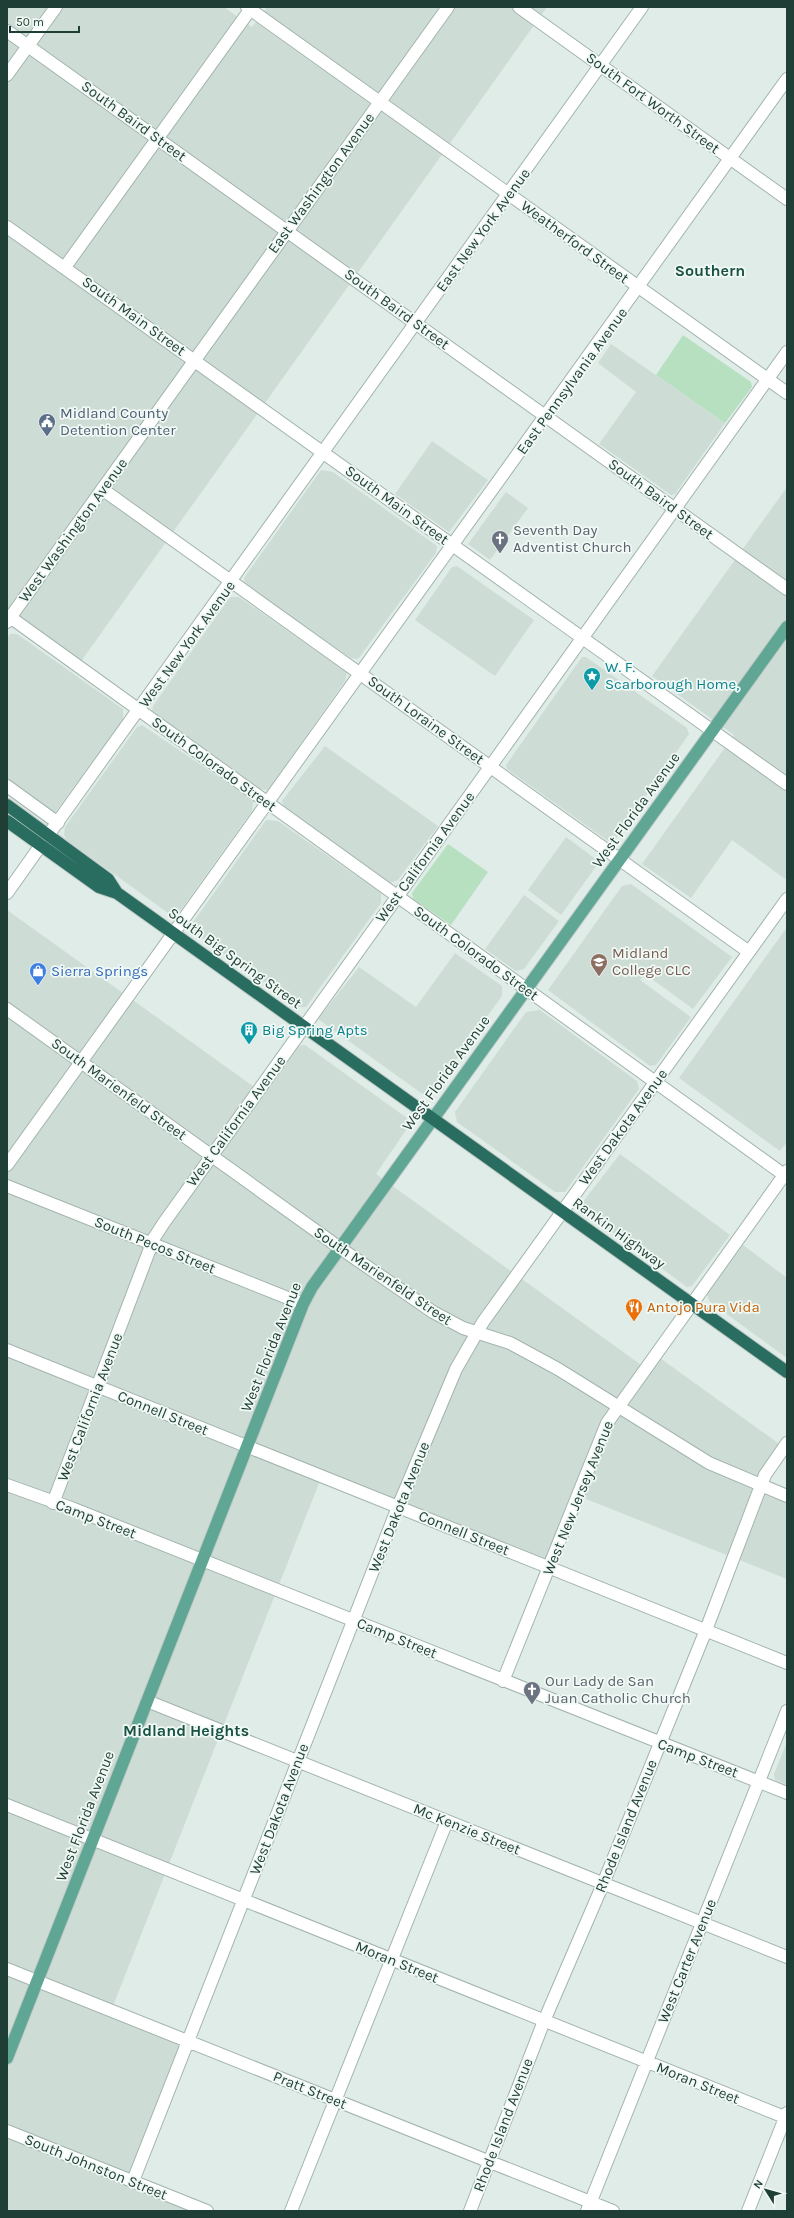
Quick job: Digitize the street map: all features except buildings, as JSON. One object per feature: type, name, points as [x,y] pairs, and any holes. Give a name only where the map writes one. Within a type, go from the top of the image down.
[{"type":"highway","name":"South Big Spring Street","points":[[7,805],[49,834],[108,879],[117,893]]},
{"type":"highway","name":"South Big Spring Street","points":[[7,821],[99,888],[117,893],[433,1119]]},
{"type":"highway","name":"Rankin Highway","points":[[433,1119],[787,1372]]},
{"type":"main road","name":"West Florida Avenue","points":[[7,2058],[303,1304],[312,1287],[787,627]]},
{"type":"street","points":[[7,76],[56,7]]},
{"type":"street","name":"East Washington Avenue","points":[[194,360],[448,7]]},
{"type":"street","name":"South Fort Worth Street","points":[[519,7],[787,199]]},
{"type":"street","name":"East New York Avenue","points":[[324,452],[642,7]]},
{"type":"street","points":[[65,267],[250,8]]},
{"type":"street","name":"Weatherford Street","points":[[250,8],[787,394]]},
{"type":"street","name":"South Baird Street","points":[[7,31],[787,589]]},
{"type":"street","name":"East Pennsylvania Avenue","points":[[7,1165],[269,803],[787,79]]},
{"type":"street","name":"South Main Street","points":[[7,227],[787,784]]},
{"type":"street","name":"West California Avenue","points":[[53,1503],[152,1244],[163,1224],[787,352]]},
{"type":"street","name":"West Washington Avenue","points":[[9,620],[194,360]]},
{"type":"street","name":"West New York Avenue","points":[[49,834],[324,452]]},
{"type":"street","name":"South Loraine Street","points":[[102,489],[749,952]]},
{"type":"street","name":"South Colorado Street","points":[[9,620],[139,710],[655,1082],[786,1174]]},
{"type":"street","points":[[7,786],[58,823]]},
{"type":"street","points":[[7,893],[41,845]]},
{"type":"street","name":"West Dakota Avenue","points":[[133,2182],[398,1507],[456,1369],[477,1332],[787,899]]},
{"type":"street","name":"South Marienfeld Street","points":[[7,1009],[340,1248],[441,1317],[463,1328],[500,1339],[539,1358],[709,1463],[787,1496]]},
{"type":"street","name":"West New Jersey Avenue","points":[[503,1681],[607,1423],[691,1304],[786,1174]]},
{"type":"street","name":"South Pecos Street","points":[[7,1186],[303,1304]]},
{"type":"street","name":"Connell Street","points":[[7,1350],[787,1663]]},
{"type":"street","name":"Rhode Island Avenue","points":[[470,2211],[544,2021],[603,1884],[706,1630],[761,1486],[770,1467],[787,1443]]},
{"type":"street","name":"Camp Street","points":[[7,1485],[53,1503],[74,1509],[787,1793]]},
{"type":"street","name":"Mc Kenzie Street","points":[[147,1701],[787,1957]]},
{"type":"street","name":"West Carter Avenue","points":[[589,2207],[787,1711]]},
{"type":"street","name":"Moran Street","points":[[7,1806],[93,1839],[646,2062],[786,2116]]},
{"type":"street","points":[[291,2211],[447,1821]]},
{"type":"street","name":"Pratt Street","points":[[7,1969],[489,2161],[589,2207],[613,2211]]},
{"type":"street","points":[[748,2211],[786,2116]]},
{"type":"street","name":"South Johnston Street","points":[[7,2131],[207,2211]]},
{"type":"shaded area","points":[[7,7],[224,7],[252,27],[267,7],[547,7],[77,667],[7,617]]},
{"type":"shaded area","points":[[611,344],[725,423],[675,494],[671,495],[599,444],[636,392],[598,363]]},
{"type":"shaded area","points":[[432,441],[488,480],[449,532],[395,494]]},
{"type":"shaded area","points":[[321,470],[333,472],[437,546],[436,553],[358,659],[351,658],[245,585],[244,578]]},
{"type":"shaded area","points":[[787,487],[787,877],[785,879],[732,840],[691,898],[642,864],[734,735],[652,676]]},
{"type":"shaded area","points":[[506,492],[528,508],[490,560],[468,544]]},
{"type":"shaded area","points":[[457,566],[534,620],[495,676],[415,620],[452,567]]},
{"type":"shaded area","points":[[230,597],[239,597],[347,673],[345,681],[268,790],[260,789],[152,711],[153,706]]},
{"type":"shaded area","points":[[10,634],[17,634],[123,709],[123,720],[54,814],[7,781],[7,638]]},
{"type":"shaded area","points":[[582,657],[586,657],[687,728],[689,734],[615,840],[608,841],[507,769],[506,765]]},
{"type":"shaded area","points":[[142,725],[247,796],[253,802],[252,811],[175,918],[67,840],[64,835],[65,827],[137,727]]},
{"type":"shaded area","points":[[325,746],[438,826],[398,880],[390,883],[284,808],[282,801]]},
{"type":"shaded area","points":[[266,820],[278,821],[381,893],[381,903],[306,1007],[298,1007],[194,932],[191,925]]},
{"type":"shaded area","points":[[566,837],[597,860],[597,865],[561,915],[528,890]]},
{"type":"shaded area","name":"Midland College CLC","points":[[631,884],[732,957],[693,1009],[645,974],[640,980],[691,1017],[656,1065],[650,1066],[548,990],[622,886]]},
{"type":"shaded area","points":[[524,895],[559,921],[524,969],[516,971],[485,949]]},
{"type":"shaded area","points":[[7,910],[264,1094],[298,1046],[305,1045],[407,1118],[408,1127],[376,1174],[644,1367],[653,1353],[782,1446],[756,1483],[787,1496],[787,1579],[581,1497],[552,1567],[323,1473],[111,2011],[190,2042],[135,2183],[205,2211],[7,2211]]},
{"type":"shaded area","points":[[787,927],[787,1142],[780,1151],[679,1078]]},
{"type":"shaded area","points":[[455,953],[502,986],[502,996],[428,1098],[318,1019],[359,967],[416,1007]]},
{"type":"shaded area","points":[[540,1010],[637,1081],[639,1089],[565,1192],[555,1192],[457,1122],[455,1112],[526,1012]]},
{"type":"shaded area","points":[[620,1154],[730,1235],[692,1286],[687,1287],[584,1211],[582,1203]]},
{"type":"shaded area","points":[[743,1245],[787,1278],[787,1358],[709,1301],[707,1294]]},
{"type":"shaded area","points":[[787,1742],[787,1785],[775,1780],[774,1774]]},
{"type":"green space","points":[[683,335],[751,382],[752,387],[725,423],[656,375]]},
{"type":"green space","points":[[448,844],[488,872],[451,925],[413,899],[412,893]]},
{"type":"place","name":"Midland County Detention Center","points":[[47,437]]},
{"type":"place","name":"Seventh Day Adventist Church","points":[[500,554]]},
{"type":"place","name":"W. F. Scarborough Home,","points":[[592,691]]},
{"type":"place","name":"Midland College CLC","points":[[599,977]]},
{"type":"place","name":"Sierra Springs","points":[[38,986]]},
{"type":"place","name":"Big Spring Apts","points":[[249,1045]]},
{"type":"place","name":"Antojo Pura Vida","points":[[634,1322]]},
{"type":"place","name":"Our Lady de San Juan Catholic Church","points":[[532,1705]]},
{"type":"district","name":"Southern","points":[[710,270]]},
{"type":"district","name":"Midland Heights","points":[[186,1730]]}]
